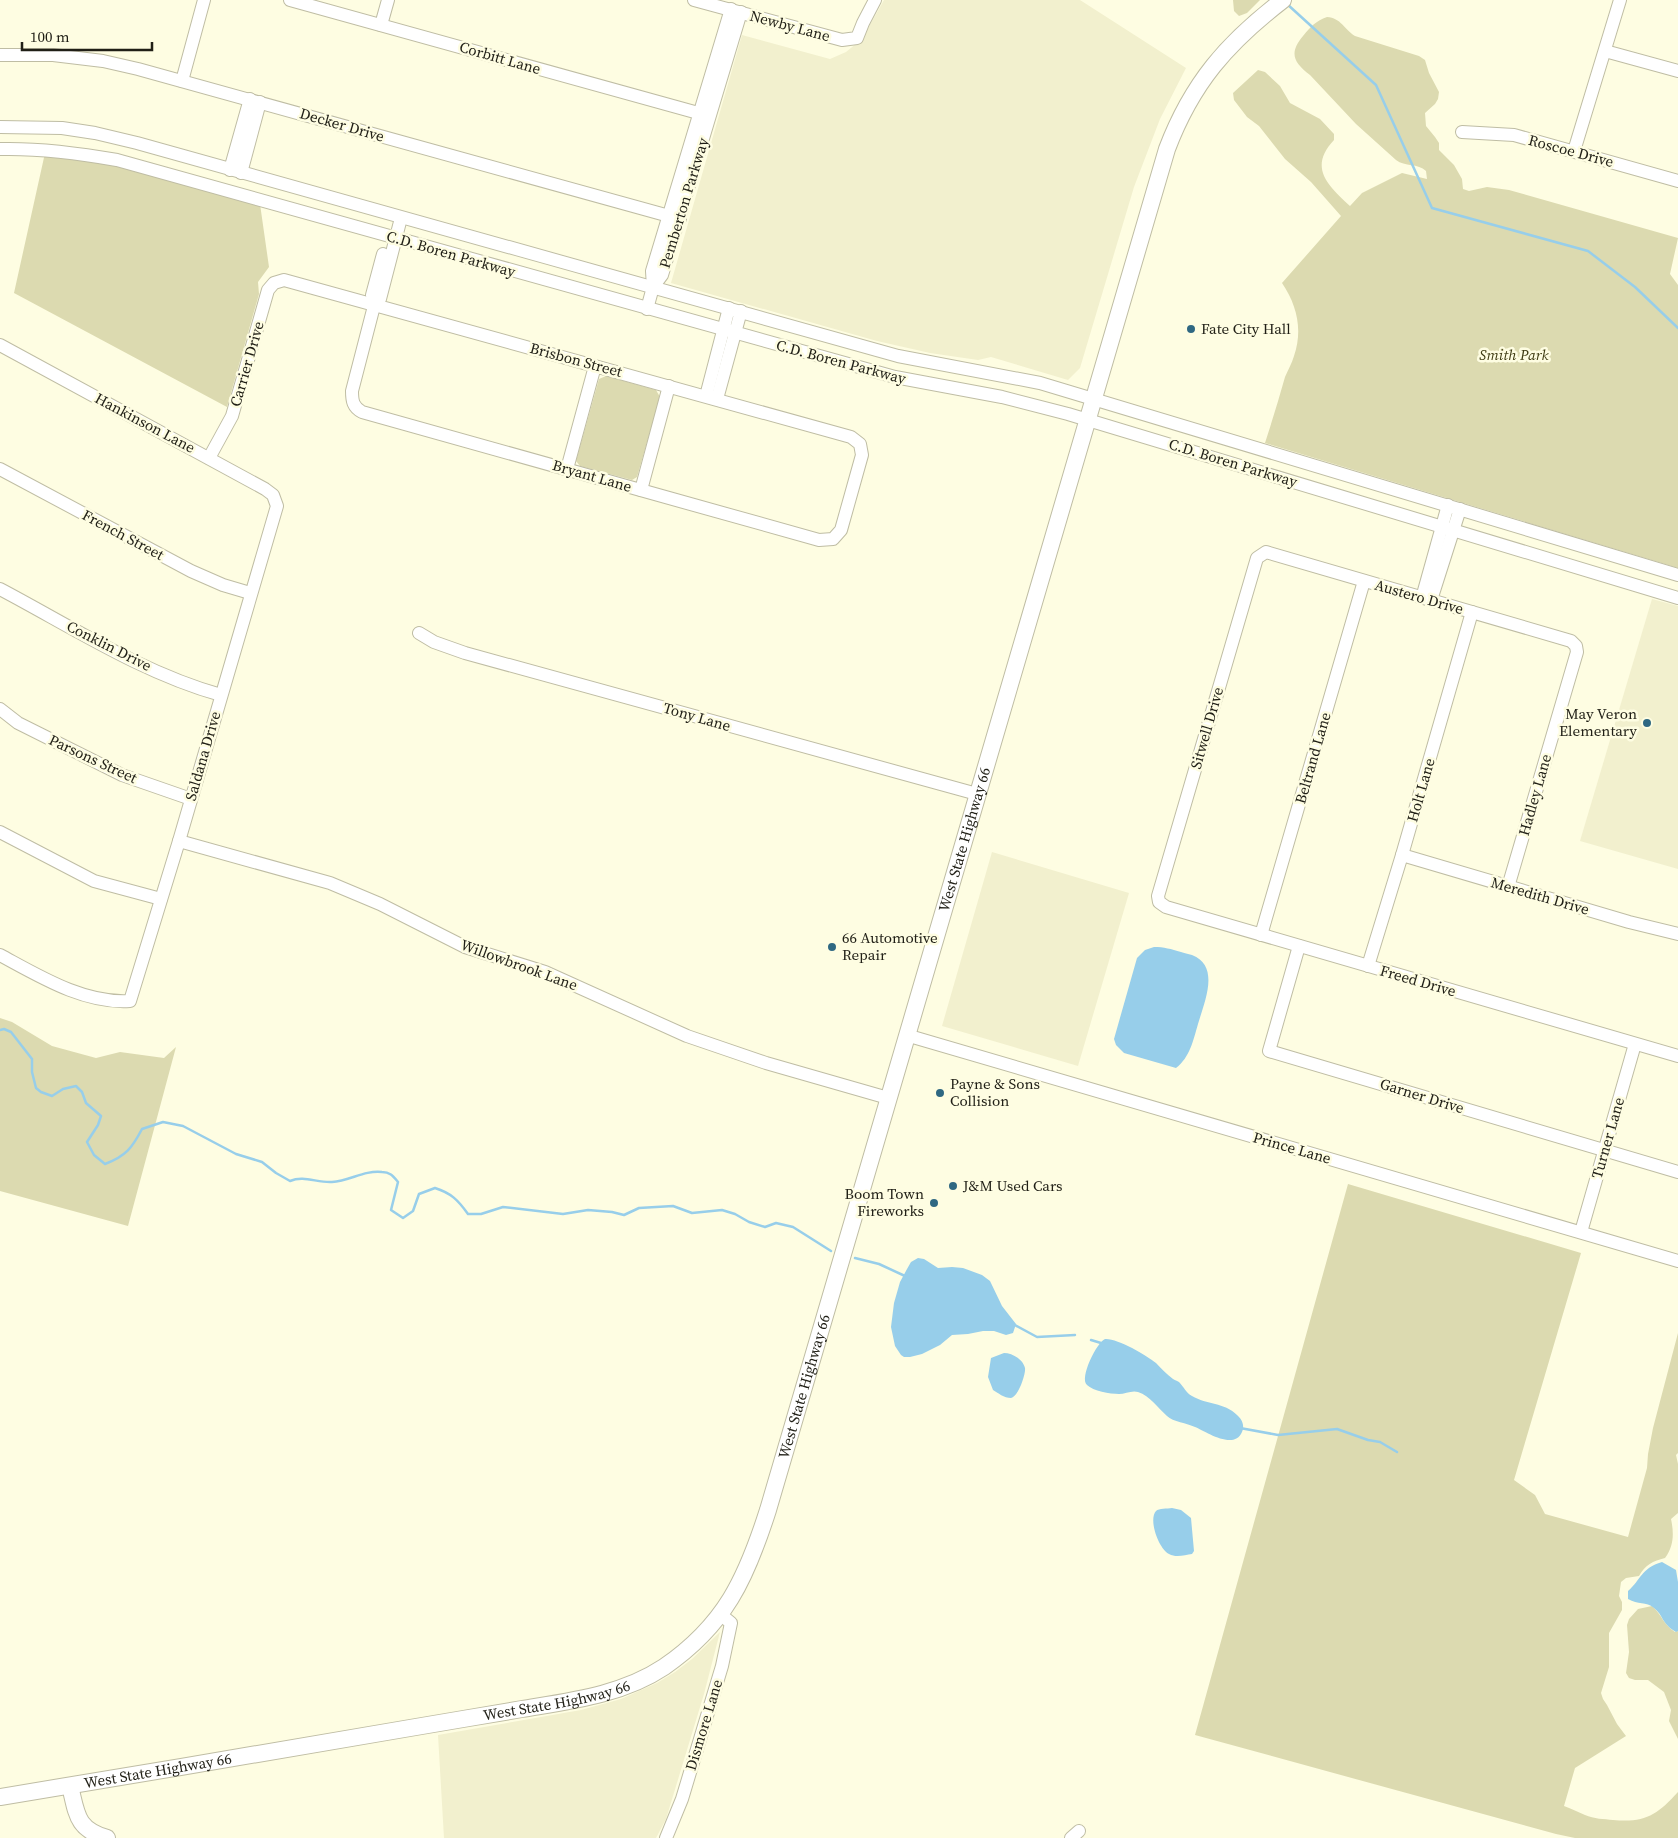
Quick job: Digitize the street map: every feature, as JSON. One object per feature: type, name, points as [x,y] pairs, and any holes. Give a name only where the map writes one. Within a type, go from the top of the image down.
[{"type":"main road","name":"West State Highway 66","points":[[0,1797],[514,1710],[605,1692],[638,1681],[663,1667],[699,1638],[720,1614],[738,1588],[750,1563],[760,1533],[1162,163],[1184,109],[1198,86],[1246,29],[1280,2]]},
{"type":"main road","points":[[70,1786],[78,1819],[86,1828],[107,1838]]},
{"type":"street","points":[[182,81],[204,0]]},
{"type":"street","name":"Corbitt Lane","points":[[290,0],[704,115]]},
{"type":"street","points":[[381,25],[388,0]]},
{"type":"street","name":"Newby Lane","points":[[694,0],[842,40],[857,38],[875,0]]},
{"type":"street","points":[[1574,152],[1620,0]]},
{"type":"street","name":"Pemberton Parkway","points":[[647,309],[653,287],[652,271],[674,218],[736,11]]},
{"type":"street","points":[[1605,51],[1678,70]]},
{"type":"street","name":"Decker Drive","points":[[0,55],[53,55],[103,61],[255,101],[674,218]]},
{"type":"street","points":[[236,171],[255,101]]},
{"type":"street","name":"C.D. Boren Parkway","points":[[0,127],[62,128],[95,133],[735,309],[898,356],[1040,383],[1678,575]]},
{"type":"street","name":"Roscoe Drive","points":[[1462,132],[1514,135],[1678,180]]},
{"type":"street","name":"C.D. Boren Parkway","points":[[0,148],[74,152],[117,160],[728,332],[895,377],[1002,397],[1087,420],[1448,528],[1676,593]]},
{"type":"street","points":[[374,306],[380,299],[397,217]]},
{"type":"street","name":"Brisbon Street","points":[[289,281],[851,437],[860,444],[862,455],[841,530],[833,539]]},
{"type":"street","name":"Carrier Drive","points":[[209,458],[232,416],[268,290],[274,282],[289,281]]},
{"type":"street","name":"Bryant Lane","points":[[374,306],[352,391],[354,405],[362,412],[819,540],[833,539]]},
{"type":"street","points":[[712,397],[735,309]]},
{"type":"street","name":"Hankinson Lane","points":[[0,345],[270,492],[276,500],[276,511]]},
{"type":"street","points":[[567,469],[595,366]]},
{"type":"street","points":[[641,490],[669,386]]},
{"type":"street","points":[[1220,459],[1227,438]]},
{"type":"street","name":"French Street","points":[[0,469],[191,572],[222,585],[250,593]]},
{"type":"street","points":[[1426,599],[1454,507]]},
{"type":"street","name":"Saldana Drive","points":[[0,955],[68,989],[114,1002],[130,1001],[179,841],[250,593],[276,511]]},
{"type":"street","name":"Austero Drive","points":[[1261,554],[1266,552],[1472,612],[1571,641],[1576,646]]},
{"type":"street","name":"Sitwell Drive","points":[[1159,902],[1158,896],[1257,558],[1261,554]]},
{"type":"street","name":"Beltrand Lane","points":[[1261,935],[1364,581]]},
{"type":"street","name":"Conklin Drive","points":[[2,594],[120,655],[189,686],[221,695]]},
{"type":"street","name":"Holt Lane","points":[[1368,966],[1472,612]]},
{"type":"street","name":"Tony Lane","points":[[419,633],[434,642],[473,655],[977,794]]},
{"type":"street","name":"Hadley Lane","points":[[1508,887],[1577,652],[1576,646]]},
{"type":"street","name":"Parsons Street","points":[[0,709],[18,723],[122,775],[191,798]]},
{"type":"street","points":[[0,832],[94,881],[161,899]]},
{"type":"street","name":"Willowbrook Lane","points":[[179,841],[330,883],[389,908],[465,947],[545,972],[687,1036],[766,1063],[888,1098]]},
{"type":"street","name":"Meredith Drive","points":[[1402,855],[1508,887],[1678,934]]},
{"type":"street","name":"Freed Drive","points":[[1159,902],[1166,907],[1678,1056]]},
{"type":"street","name":"Garner Drive","points":[[1299,946],[1270,1051],[1678,1172]]},
{"type":"street","name":"Prince Lane","points":[[906,1035],[1678,1261]]},
{"type":"street","name":"Turner Lane","points":[[1581,1232],[1635,1044]]},
{"type":"street","name":"Dismore Lane","points":[[666,1838],[682,1799],[722,1666],[731,1623],[720,1614]]},
{"type":"shaded area","points":[[884,0],[1080,0],[1186,68],[1160,119],[1134,187],[1080,368],[1068,380],[991,357],[978,360],[930,353],[877,341],[671,283],[742,35],[830,59],[846,52],[862,39]]},
{"type":"shaded area","name":"May Veron Elementary","points":[[1652,599],[1678,606],[1678,869],[1580,841]]},
{"type":"shaded area","points":[[992,852],[1129,893],[1078,1066],[942,1026]]},
{"type":"shaded area","points":[[720,1632],[704,1694],[666,1819],[656,1838],[444,1838],[438,1735],[581,1710],[621,1699],[657,1683],[675,1672],[692,1659]]},
{"type":"green space","points":[[1233,0],[1260,0],[1247,13],[1239,16],[1234,11]]},
{"type":"green space","name":"Smith Park","points":[[1327,17],[1336,19],[1355,36],[1419,56],[1425,60],[1429,73],[1439,92],[1435,104],[1425,113],[1426,126],[1439,143],[1439,150],[1454,165],[1462,179],[1463,189],[1469,191],[1487,187],[1509,190],[1678,238],[1670,274],[1678,285],[1678,568],[1265,443],[1285,377],[1294,356],[1298,337],[1295,309],[1282,283],[1341,216],[1311,182],[1285,159],[1259,126],[1247,117],[1234,100],[1233,93],[1258,70],[1265,72],[1280,86],[1290,103],[1320,119],[1334,134],[1334,140],[1322,159],[1324,176],[1328,183],[1350,206],[1362,193],[1402,173],[1427,179],[1426,171],[1423,169],[1403,164],[1396,160],[1356,124],[1300,66],[1295,57],[1296,47],[1314,24]]},
{"type":"green space","points":[[45,153],[88,158],[260,204],[269,267],[258,282],[259,294],[227,407],[14,293]]},
{"type":"green space","points":[[606,376],[656,390],[660,397],[637,477],[632,480],[580,466],[576,461],[599,379]]},
{"type":"green space","points":[[0,1018],[12,1022],[52,1046],[96,1058],[120,1052],[164,1058],[176,1047],[128,1226],[0,1191]]},
{"type":"green space","points":[[1348,1184],[1581,1253],[1514,1480],[1535,1495],[1545,1514],[1628,1537],[1647,1468],[1653,1428],[1678,1333],[1678,1453],[1676,1455],[1678,1464],[1678,1513],[1671,1519],[1673,1529],[1672,1544],[1665,1558],[1650,1564],[1639,1576],[1626,1578],[1621,1582],[1619,1596],[1622,1602],[1622,1610],[1609,1633],[1609,1667],[1601,1693],[1617,1724],[1626,1736],[1575,1768],[1564,1806],[1595,1818],[1624,1821],[1634,1820],[1642,1819],[1657,1812],[1678,1792],[1678,1838],[1575,1838],[1556,1834],[1195,1735]]},
{"type":"green space","points":[[1652,1606],[1671,1629],[1675,1632],[1678,1631],[1678,1739],[1669,1721],[1671,1710],[1664,1692],[1648,1680],[1635,1680],[1629,1678],[1626,1673],[1629,1652],[1627,1625],[1629,1619],[1638,1609]]},
{"type":"water","points":[[1154,947],[1168,948],[1192,955],[1201,960],[1206,967],[1208,976],[1206,996],[1193,1042],[1185,1059],[1176,1068],[1124,1053],[1116,1045],[1114,1039],[1137,958],[1145,950]]},
{"type":"water","points":[[918,1258],[924,1259],[938,1268],[963,1268],[982,1275],[990,1281],[1002,1306],[1016,1324],[1013,1333],[1006,1335],[994,1331],[983,1331],[952,1335],[940,1345],[922,1354],[910,1357],[901,1355],[895,1346],[891,1327],[894,1303],[900,1282],[911,1262]]},
{"type":"water","points":[[1105,1339],[1117,1341],[1146,1356],[1170,1377],[1179,1382],[1192,1396],[1232,1411],[1242,1421],[1242,1432],[1233,1440],[1219,1438],[1170,1418],[1150,1399],[1138,1392],[1111,1393],[1097,1390],[1087,1385],[1085,1375],[1090,1360],[1098,1346]]},
{"type":"water","points":[[1004,1353],[1017,1357],[1025,1368],[1021,1385],[1014,1397],[1011,1398],[993,1390],[988,1377],[991,1358]]},
{"type":"water","points":[[1172,1508],[1181,1510],[1191,1518],[1194,1551],[1192,1554],[1175,1556],[1169,1554],[1158,1541],[1153,1521],[1154,1515],[1157,1510]]},
{"type":"water","points":[[1662,1562],[1676,1570],[1678,1582],[1678,1631],[1676,1632],[1668,1626],[1651,1606],[1628,1599],[1628,1591],[1645,1571]]},
{"type":"waterway","points":[[1287,4],[1376,85],[1432,208],[1588,251],[1635,287],[1678,328]]},
{"type":"waterway","points":[[0,1030],[4,1029],[11,1032],[32,1059],[32,1072],[36,1088],[52,1096],[63,1089],[76,1086],[82,1092],[86,1103],[101,1116],[98,1125],[87,1142],[94,1155],[105,1164],[128,1151],[142,1129],[163,1122],[183,1126],[236,1154],[262,1162],[290,1181],[305,1179],[332,1182],[375,1172],[387,1173],[398,1182],[391,1210],[403,1218],[413,1211],[419,1194],[435,1188],[446,1192],[454,1198],[468,1214],[481,1214],[503,1207],[563,1214],[588,1210],[624,1215],[639,1208],[673,1206],[692,1213],[722,1210],[765,1227],[776,1223],[793,1227],[831,1251]]},
{"type":"waterway","points":[[855,1258],[879,1264],[905,1276]]},
{"type":"waterway","points":[[1013,1324],[1037,1337],[1075,1335]]},
{"type":"waterway","points":[[1091,1340],[1101,1343]]},
{"type":"waterway","points":[[1240,1428],[1278,1435],[1337,1429],[1368,1440],[1380,1442],[1397,1452]]},
{"type":"place","name":"Fate City Hall","points":[[1191,329]]},
{"type":"place","name":"May Veron Elementary","points":[[1647,723]]},
{"type":"place","name":"66 Automotive Repair","points":[[832,947]]},
{"type":"place","name":"Payne & Sons Collision","points":[[940,1093]]},
{"type":"place","name":"J&M Used Cars","points":[[953,1186]]},
{"type":"place","name":"Boom Town Fireworks","points":[[934,1203]]}]
